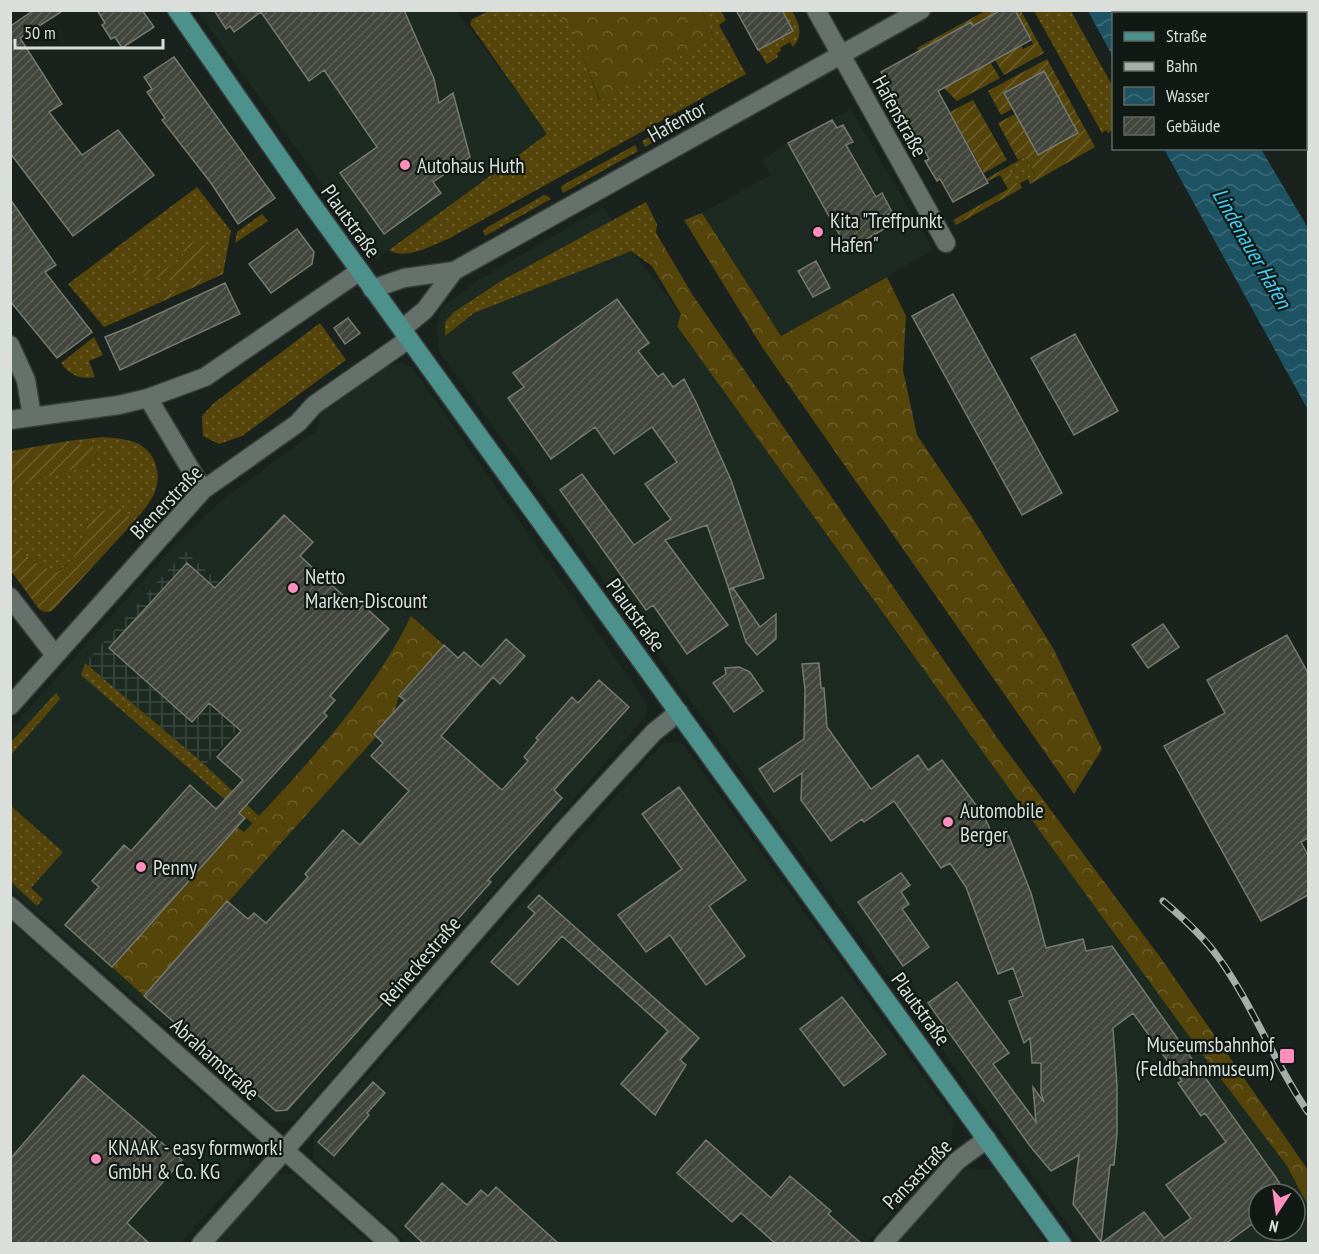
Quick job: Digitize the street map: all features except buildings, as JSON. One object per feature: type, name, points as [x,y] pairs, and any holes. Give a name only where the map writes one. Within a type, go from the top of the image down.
[{"type":"main road","name":"Plautstraße","points":[[177,10],[265,140],[1062,1244]]},
{"type":"street","name":"Hafenstraße","points":[[816,10],[946,243]]},
{"type":"street","name":"Hafentor","points":[[372,289],[404,278],[454,271],[921,10]]},
{"type":"street","name":"Hafentor","points":[[406,334],[454,271]]},
{"type":"street","points":[[10,420],[119,405],[148,398],[205,377],[360,272]]},
{"type":"street","name":"Bienerstraße","points":[[10,706],[203,490],[298,423],[314,405],[406,334]]},
{"type":"street","points":[[10,345],[26,380],[32,417]]},
{"type":"street","points":[[148,398],[203,490]]},
{"type":"street","points":[[10,597],[55,655]]},
{"type":"street","name":"Reineckestraße","points":[[201,1244],[563,831],[654,732],[679,712]]},
{"type":"street","name":"Abrahamstraße","points":[[10,906],[390,1244]]},
{"type":"street","name":"Pansastraße","points":[[883,1244],[957,1161],[987,1139]]},
{"type":"shaded area","points":[[197,11],[457,11],[548,134],[376,259]]},
{"type":"shaded area","name":"Kita \"Treffpunkt Hafen\"","points":[[851,109],[933,250],[781,336],[702,213],[770,175],[762,160],[788,143]]},
{"type":"shaded area","points":[[603,207],[631,250],[681,314],[1287,1166],[1295,1182],[1247,1182],[1247,1242],[1307,1242],[1307,1204],[1308,1243],[1081,1243],[440,353],[436,330],[441,308],[477,281]]},
{"type":"shaded area","points":[[398,363],[412,367],[646,702],[646,716],[294,1121],[274,1122],[11,890],[11,729],[174,545],[223,499],[316,431],[320,413],[377,369]]},
{"type":"shaded area","points":[[185,551],[302,660],[205,765],[85,663]]},
{"type":"shaded area","points":[[664,742],[683,744],[954,1119],[950,1150],[866,1243],[407,1243],[314,1160],[314,1136]]},
{"type":"shaded area","points":[[10,921],[252,1139],[249,1167],[181,1243],[11,1243]]},
{"type":"shaded area","points":[[965,1168],[994,1169],[1046,1243],[898,1243]]},
{"type":"shaded area","points":[[275,1174],[293,1174],[370,1243],[213,1244]]},
{"type":"green space","points":[[489,11],[553,11],[572,27],[599,100],[714,37],[702,11],[721,11],[726,20],[719,25],[746,74],[448,239],[419,251],[396,253],[389,250],[547,134],[470,24],[472,19]]},
{"type":"green space","points":[[553,11],[702,11],[714,37],[600,101],[572,28]]},
{"type":"green space","points":[[782,11],[792,11],[798,25],[798,38],[793,47],[790,42],[780,48],[781,51],[777,53],[778,57],[767,64],[758,50],[793,31]]},
{"type":"green space","points":[[985,11],[1001,11],[973,26],[970,22],[962,26],[965,31],[952,37],[950,34],[943,37],[931,49],[928,45],[921,49],[921,55],[917,48]]},
{"type":"green space","points":[[1015,11],[1021,11],[1044,53],[1004,75],[995,60],[1021,45],[1023,49],[1033,44]]},
{"type":"green space","points":[[1034,11],[1071,11],[1112,85],[1112,130],[1108,133],[1106,130],[1102,133]]},
{"type":"green space","points":[[1047,59],[1095,147],[1030,184],[1028,179],[1035,174],[1025,157],[1018,160],[998,123],[1015,114],[1038,155],[1004,93],[1012,109],[1001,115],[988,91]]},
{"type":"green space","points":[[990,62],[1000,78],[957,101],[944,88]]},
{"type":"green space","points":[[973,100],[1007,160],[984,173],[950,112]]},
{"type":"green space","points":[[692,114],[695,119],[645,147],[642,141]]},
{"type":"green space","points":[[635,145],[638,151],[563,193],[561,187],[563,185]]},
{"type":"green space","points":[[1025,157],[1035,175],[1017,185],[1007,167]]},
{"type":"green space","points":[[1007,167],[1022,188],[956,225],[953,220],[1008,189],[1000,175],[988,181],[986,179]]},
{"type":"green space","points":[[197,187],[231,231],[224,268],[160,297],[159,303],[104,327],[68,284]]},
{"type":"green space","points":[[544,195],[551,199],[485,236],[483,231],[486,228]]},
{"type":"green space","points":[[646,202],[657,224],[652,266],[631,251],[474,313],[445,336],[445,322],[454,312],[501,281]]},
{"type":"green space","points":[[702,213],[781,336],[887,277],[906,316],[903,370],[917,435],[972,517],[1053,648],[1102,749],[1074,794],[762,347],[684,220]]},
{"type":"green space","points":[[262,214],[268,221],[235,243],[237,232]]},
{"type":"green space","points":[[655,231],[692,294],[998,739],[1160,957],[1308,1170],[1308,1206],[1307,1182],[1295,1182],[1287,1166],[1031,819],[677,326],[681,314],[652,266]]},
{"type":"green space","points":[[200,241],[205,246],[200,256],[192,266],[177,277],[162,279],[128,272],[129,268],[159,269],[174,265],[183,256],[185,242]]},
{"type":"green space","points":[[224,268],[223,274],[159,303],[160,297]]},
{"type":"green space","points":[[320,323],[346,360],[242,436],[219,444],[203,436],[202,416],[214,403]]},
{"type":"green space","points":[[94,337],[103,355],[89,361],[95,377],[80,377],[68,371],[61,363]]},
{"type":"green space","points":[[102,437],[130,441],[145,448],[154,460],[158,473],[154,494],[131,525],[128,513],[90,518],[73,557],[55,572],[32,560],[11,542],[10,486],[86,466],[94,460],[97,453],[93,446],[68,441]]},
{"type":"green space","points":[[68,441],[93,446],[97,452],[94,460],[86,466],[11,486],[11,451]]},
{"type":"green space","points":[[120,509],[128,513],[131,525],[52,611],[45,612],[39,609],[11,571],[11,542],[32,560],[56,572],[73,557],[90,518],[105,510]]},
{"type":"green space","points":[[411,616],[444,645],[399,696],[394,712],[374,734],[376,737],[144,996],[112,967],[237,827],[244,832],[336,730],[377,674]]},
{"type":"green space","points":[[85,663],[205,765],[259,816],[252,823],[81,675]]},
{"type":"green space","points":[[56,693],[60,699],[11,755],[11,742]]},
{"type":"green space","points":[[11,806],[63,852],[31,888],[43,899],[37,906],[11,882]]},
{"type":"water","points":[[1088,11],[1181,12],[1112,12],[1112,55]]},
{"type":"water","name":"Lindenauer Hafen","points":[[1165,150],[1262,150],[1308,228],[1308,410]]},
{"type":"railway","points":[[1163,901],[1206,942],[1231,975],[1308,1112]]},
{"type":"place","name":"Autohaus Huth","points":[[405,165]]},
{"type":"place","name":"Kita \"Treffpunkt Hafen\"","points":[[818,232]]},
{"type":"place","name":"Netto Marken-Discount","points":[[293,588]]},
{"type":"place","name":"Automobile Berger","points":[[948,822]]},
{"type":"place","name":"Penny","points":[[141,867]]},
{"type":"place","name":"Museumsbahnhof (Feldbahnmuseum)","points":[[1287,1056]]},
{"type":"place","name":"KNAAK - easy formwork! GmbH & Co. KG","points":[[96,1159]]}]
